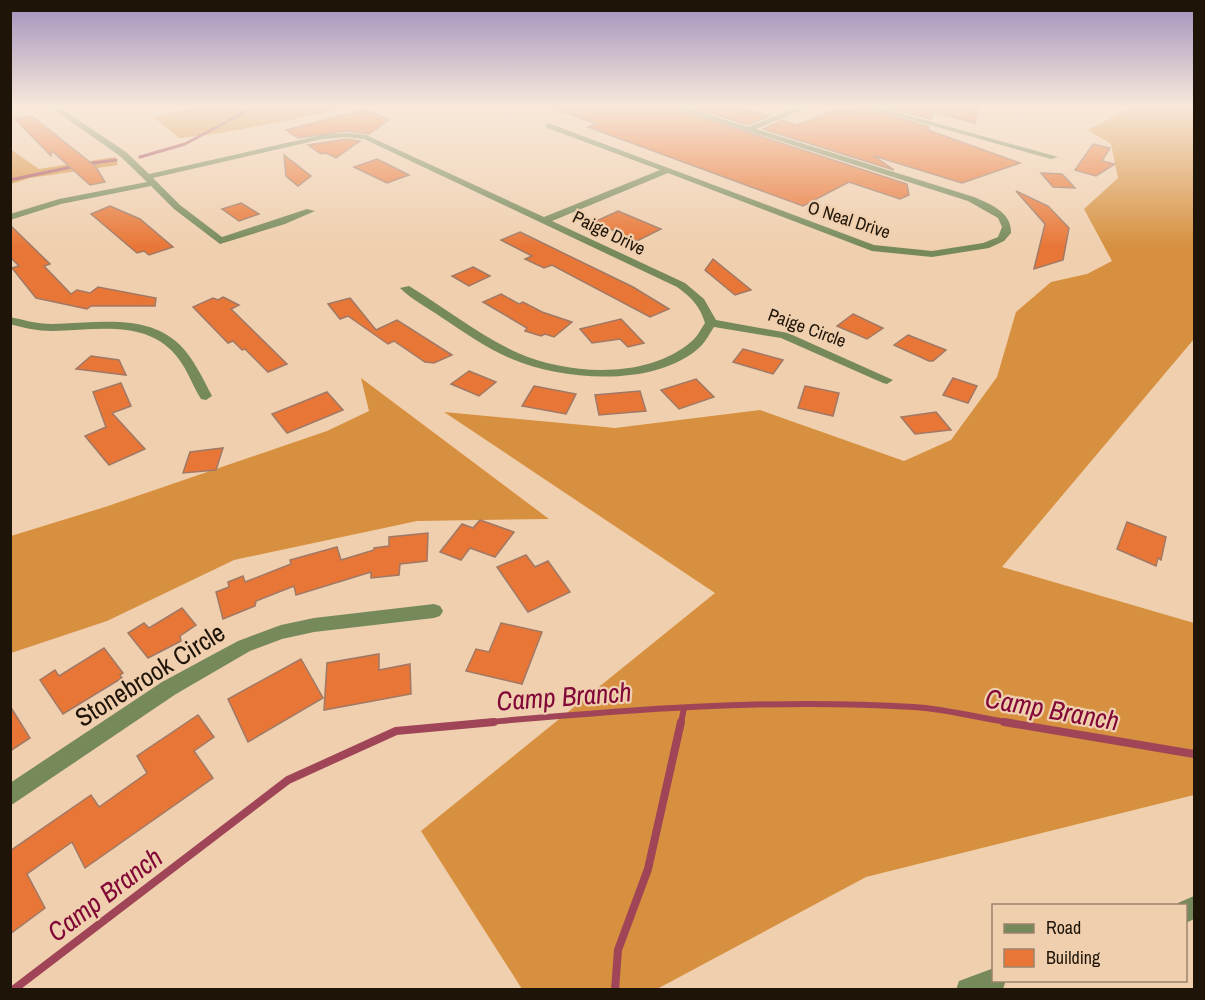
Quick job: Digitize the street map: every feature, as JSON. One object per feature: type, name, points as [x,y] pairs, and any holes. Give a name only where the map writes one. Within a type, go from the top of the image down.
[{"type":"street","points":[[123,154],[196,224],[220,241],[310,211]]},
{"type":"street","name":"Paige Drive","points":[[11,217],[59,202],[256,154]]},
{"type":"street","name":"Paige Drive","points":[[403,154],[681,285],[700,299],[707,309],[711,323]]},
{"type":"street","name":"O Neal Drive","points":[[622,154],[860,244],[885,251],[916,255],[985,246],[1001,239],[1008,229],[1002,217],[971,199],[828,154]]},
{"type":"street","points":[[1042,154],[1054,157]]},
{"type":"street","points":[[546,220],[666,171]]},
{"type":"street","points":[[405,288],[515,357],[573,372],[625,371],[665,362],[697,344],[711,323]]},
{"type":"street","points":[[13,323],[37,327],[114,326],[154,333],[170,342],[185,360],[206,396]]},
{"type":"street","name":"Paige Circle","points":[[711,323],[784,335],[887,380]]},
{"type":"street","name":"Stonebrook Circle","points":[[10,796],[169,688],[244,646],[281,632],[314,625],[434,611]]},
{"type":"street","points":[[968,990],[992,980]]},
{"type":"shaded area","points":[[10,154],[17,154],[39,169],[115,157],[118,165],[30,178],[11,184]]},
{"type":"shaded area","points":[[1113,154],[1194,154],[1194,339],[1002,567],[1194,623],[1194,795],[866,877],[657,989],[522,989],[421,831],[715,593],[444,412],[615,428],[760,410],[904,461],[951,440],[997,377],[1016,312],[1051,282],[1087,274],[1112,261],[1084,209],[1118,178]]},
{"type":"shaded area","points":[[361,378],[549,519],[417,521],[234,560],[107,621],[11,653],[11,536],[105,507],[327,431],[369,411]]},
{"type":"building","points":[[55,154],[79,154],[96,167],[105,182],[90,185]]},
{"type":"building","points":[[327,154],[342,154],[336,158]]},
{"type":"building","points":[[661,154],[814,154],[907,184],[909,195],[900,199],[849,182],[803,206]]},
{"type":"building","points":[[842,154],[994,154],[1020,163],[962,183],[874,156],[894,170]]},
{"type":"building","points":[[1086,154],[1107,154],[1102,161],[1115,164],[1096,176],[1075,170]]},
{"type":"building","points":[[284,155],[311,176],[298,186],[286,176]]},
{"type":"building","points":[[377,159],[409,175],[387,183],[354,167]]},
{"type":"building","points":[[1041,173],[1062,174],[1075,188],[1053,187]]},
{"type":"building","points":[[1016,191],[1048,206],[1069,228],[1063,260],[1034,269],[1045,224]]},
{"type":"building","points":[[241,203],[259,214],[239,221],[222,209]]},
{"type":"building","points":[[110,206],[140,219],[173,247],[149,255],[144,251],[137,253],[91,214]]},
{"type":"building","points":[[618,211],[661,229],[637,241],[594,222]]},
{"type":"building","points":[[10,225],[50,264],[44,266],[71,294],[77,290],[90,293],[98,287],[156,298],[155,306],[91,306],[87,309],[36,298],[12,268],[19,266],[10,257]]},
{"type":"building","points":[[520,232],[633,287],[669,309],[650,317],[552,265],[544,268],[525,259],[532,256],[501,240]]},
{"type":"building","points":[[713,259],[751,290],[735,295],[705,270]]},
{"type":"building","points":[[473,267],[490,276],[469,286],[452,276]]},
{"type":"building","points":[[501,294],[519,304],[523,302],[542,312],[572,322],[554,337],[525,331],[527,328],[483,302]]},
{"type":"building","points":[[223,297],[239,305],[231,309],[287,364],[268,372],[245,349],[242,350],[233,341],[228,343],[193,307],[213,298],[218,300]]},
{"type":"building","points":[[350,298],[376,330],[397,320],[452,355],[434,363],[425,362],[394,341],[388,344],[348,316],[340,319],[328,304]]},
{"type":"building","points":[[853,314],[883,328],[867,339],[837,326]]},
{"type":"building","points":[[621,319],[644,343],[628,347],[620,339],[592,343],[580,329]]},
{"type":"building","points":[[908,335],[946,350],[933,361],[929,361],[894,345]]},
{"type":"building","points":[[743,349],[783,360],[773,374],[733,362]]},
{"type":"building","points":[[91,356],[119,360],[126,375],[76,369]]},
{"type":"building","points":[[469,371],[496,382],[479,396],[451,384]]},
{"type":"building","points":[[953,378],[977,386],[968,403],[943,395]]},
{"type":"building","points":[[696,379],[714,397],[679,409],[661,390]]},
{"type":"building","points":[[121,383],[131,406],[112,413],[145,449],[109,465],[85,436],[106,427],[93,392]]},
{"type":"building","points":[[534,386],[576,394],[566,414],[522,406]]},
{"type":"building","points":[[805,386],[839,393],[833,416],[798,408]]},
{"type":"building","points":[[640,391],[646,411],[599,415],[595,395]]},
{"type":"building","points":[[327,392],[343,410],[287,433],[272,414]]},
{"type":"building","points":[[936,412],[951,430],[915,434],[901,417]]},
{"type":"building","points":[[223,448],[216,470],[183,473],[190,452]]},
{"type":"building","points":[[480,520],[514,532],[495,557],[470,548],[461,560],[440,552],[462,524],[473,528]]},
{"type":"building","points":[[1127,522],[1166,537],[1161,560],[1158,558],[1156,566],[1117,549]]},
{"type":"building","points":[[428,533],[427,561],[400,564],[399,575],[371,578],[371,572],[296,595],[294,586],[256,601],[255,606],[223,619],[216,592],[229,587],[228,582],[243,576],[245,582],[291,564],[290,560],[337,547],[341,560],[374,550],[374,548],[389,546],[389,537]]},
{"type":"building","points":[[526,555],[535,567],[548,561],[570,592],[528,612],[497,567]]},
{"type":"building","points":[[182,608],[196,625],[180,636],[181,641],[148,658],[128,633],[144,623],[149,628]]},
{"type":"building","points":[[501,623],[542,632],[522,684],[466,671],[476,649],[489,652]]},
{"type":"building","points":[[104,648],[123,673],[120,675],[122,678],[63,714],[40,680],[55,670],[59,676]]},
{"type":"building","points":[[379,654],[379,670],[410,664],[411,694],[324,710],[327,663]]},
{"type":"building","points":[[301,659],[323,698],[248,742],[228,699]]},
{"type":"building","points":[[10,706],[30,738],[10,751]]},
{"type":"building","points":[[198,715],[214,737],[194,751],[213,778],[85,868],[72,842],[27,874],[45,908],[10,934],[10,851],[91,795],[99,807],[147,773],[137,756]]},
{"type":"waterway","points":[[140,157],[152,154]]},
{"type":"waterway","points":[[85,164],[116,160]]},
{"type":"waterway","points":[[10,180],[76,166]]},
{"type":"waterway","name":"Camp Branch","points":[[478,723],[641,710],[805,704],[926,708],[1012,723]]},
{"type":"waterway","points":[[681,723],[684,708]]},
{"type":"waterway","name":"Camp Branch","points":[[13,990],[288,780],[396,731],[494,722]]},
{"type":"waterway","points":[[615,990],[618,950],[648,869],[681,722]]},
{"type":"waterway","name":"Camp Branch","points":[[1004,722],[1194,754]]}]
